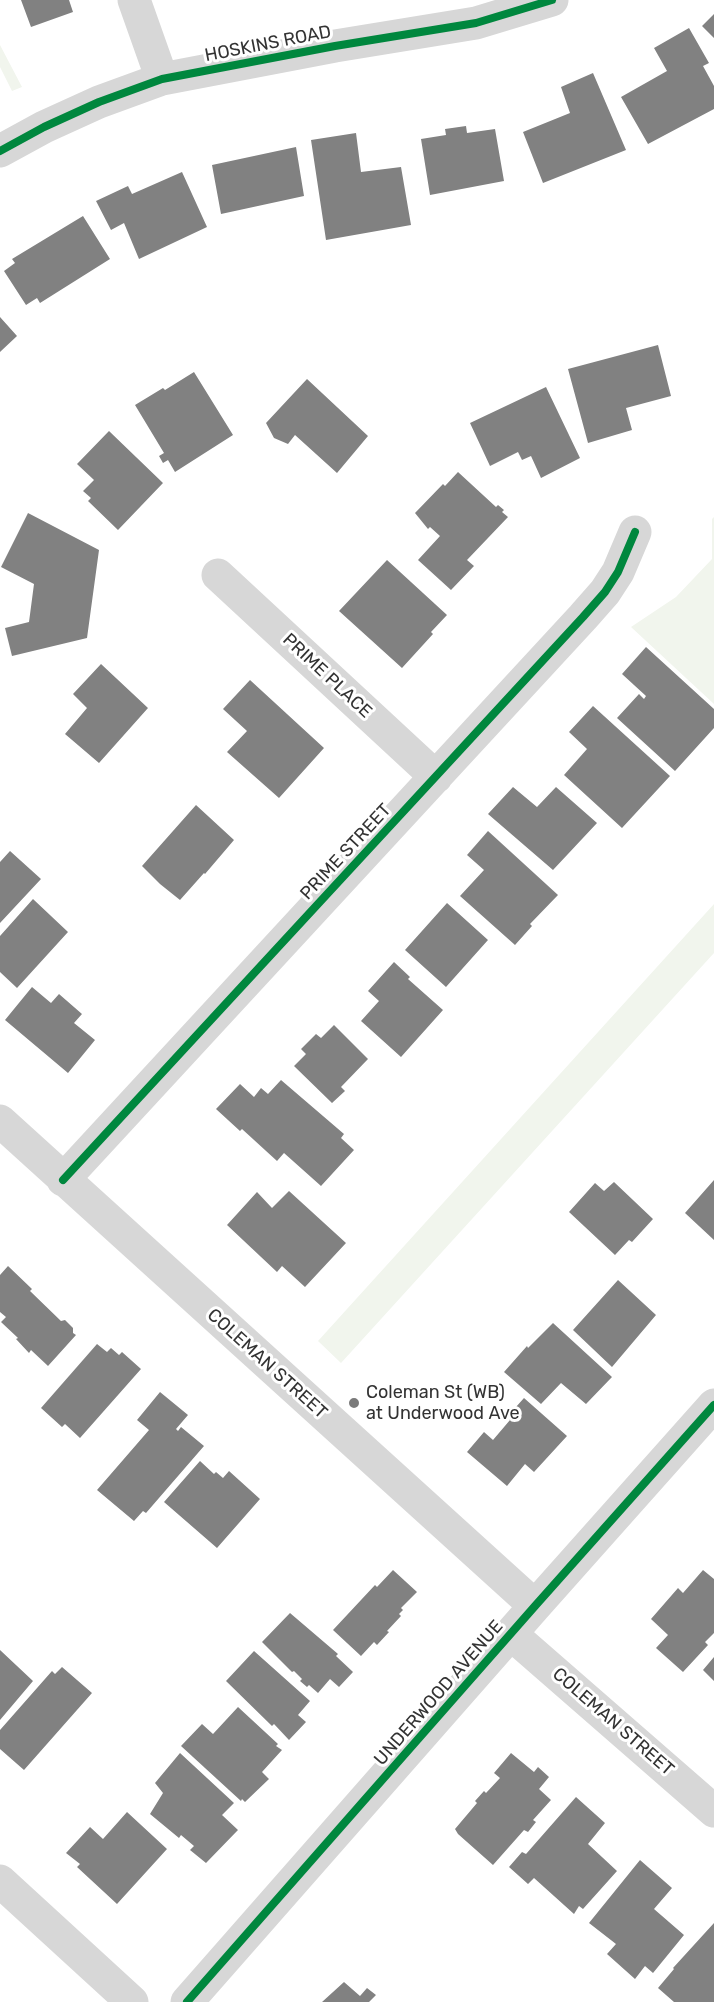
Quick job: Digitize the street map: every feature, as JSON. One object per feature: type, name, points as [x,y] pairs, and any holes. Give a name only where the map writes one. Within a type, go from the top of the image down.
[{"type":"street","points":[[134,0],[162,79]]},
{"type":"street","name":"HOSKINS ROAD","points":[[0,152],[44,127],[99,102],[162,79],[335,46],[476,23],[552,0]]},
{"type":"street","name":"PRIME STREET","points":[[63,1180],[605,592],[618,572],[635,532]]},
{"type":"street","name":"PRIME PLACE","points":[[218,575],[436,777]]},
{"type":"street","name":"COLEMAN STREET","points":[[0,1121],[535,1606]]},
{"type":"street","name":"UNDERWOOD AVENUE","points":[[187,2002],[714,1406]]},
{"type":"street","name":"COLEMAN STREET","points":[[511,1634],[714,1810]]},
{"type":"street","points":[[0,1881],[132,2002]]},
{"type":"shaded area","points":[[0,45],[22,87],[12,91],[0,67]]},
{"type":"shaded area","points":[[714,517],[714,704],[631,627],[676,597],[712,559],[712,519]]},
{"type":"shaded area","points":[[714,904],[714,953],[341,1363],[318,1341]]},
{"type":"building","points":[[21,0],[69,0],[73,12],[31,27]]},
{"type":"building","points":[[714,14],[714,38],[702,26]]},
{"type":"building","points":[[689,28],[709,63],[703,66],[714,86],[714,109],[648,144],[621,97],[667,71],[654,48]]},
{"type":"building","points":[[593,73],[626,150],[543,183],[523,132],[570,113],[561,87]]},
{"type":"building","points":[[466,126],[467,133],[495,129],[504,181],[430,195],[421,139],[446,135],[445,129]]},
{"type":"building","points":[[356,133],[361,172],[401,167],[411,225],[326,240],[311,140]]},
{"type":"building","points":[[296,147],[304,196],[221,214],[212,165]]},
{"type":"building","points":[[182,172],[207,227],[139,259],[124,223],[111,230],[96,201],[128,186],[132,194]]},
{"type":"building","points":[[83,216],[110,259],[40,303],[37,298],[26,305],[4,271],[15,263],[12,259]]},
{"type":"building","points":[[0,317],[17,336],[0,352]]},
{"type":"building","points":[[658,345],[671,396],[626,408],[632,430],[588,443],[568,369]]},
{"type":"building","points":[[194,372],[233,435],[175,472],[168,460],[163,463],[159,456],[164,453],[135,405]]},
{"type":"building","points":[[307,379],[368,436],[337,473],[295,435],[288,444],[274,438],[266,423]]},
{"type":"building","points":[[546,387],[580,458],[541,478],[531,456],[522,460],[518,452],[490,466],[470,423]]},
{"type":"building","points":[[109,431],[163,483],[118,530],[88,501],[91,498],[83,491],[94,480],[77,464]]},
{"type":"building","points":[[458,472],[496,507],[498,505],[504,510],[502,512],[508,517],[467,560],[474,566],[451,590],[418,560],[440,536],[430,527],[428,529],[415,513]]},
{"type":"building","points":[[28,513],[99,550],[87,638],[12,656],[5,628],[29,622],[34,584],[1,567]]},
{"type":"building","points":[[387,560],[447,615],[402,668],[339,611]]},
{"type":"building","points":[[646,647],[714,709],[714,728],[675,771],[617,718],[639,694],[644,699],[646,696],[622,674]]},
{"type":"building","points":[[101,664],[148,708],[99,763],[65,734],[87,708],[73,694]]},
{"type":"building","points":[[250,680],[324,748],[279,798],[227,752],[247,731],[223,709]]},
{"type":"building","points":[[593,706],[670,776],[622,828],[564,775],[587,749],[569,732]]},
{"type":"building","points":[[513,787],[537,807],[556,787],[597,823],[553,870],[488,814]]},
{"type":"building","points":[[196,805],[234,840],[180,900],[142,866]]},
{"type":"building","points":[[488,831],[558,895],[530,924],[532,926],[515,945],[460,896],[484,870],[467,855]]},
{"type":"building","points":[[10,851],[41,879],[0,923],[0,862]]},
{"type":"building","points":[[33,899],[68,932],[17,988],[0,972],[0,936]]},
{"type":"building","points":[[447,903],[488,940],[446,987],[405,950]]},
{"type":"building","points":[[394,962],[410,977],[408,979],[443,1010],[401,1057],[361,1021],[379,1001],[368,991]]},
{"type":"building","points":[[32,987],[51,1003],[59,994],[82,1014],[74,1023],[95,1040],[68,1073],[5,1020]]},
{"type":"building","points":[[334,1025],[368,1059],[341,1087],[345,1091],[332,1103],[294,1066],[306,1054],[301,1049],[316,1034],[321,1038]]},
{"type":"building","points":[[281,1080],[344,1134],[341,1138],[354,1150],[321,1186],[284,1153],[277,1161],[216,1109],[240,1084],[254,1097],[261,1088],[268,1094]]},
{"type":"building","points":[[714,1180],[714,1240],[685,1213]]},
{"type":"building","points":[[614,1182],[653,1219],[632,1242],[629,1240],[615,1255],[569,1212],[595,1183],[604,1191]]},
{"type":"building","points":[[289,1191],[346,1243],[305,1287],[282,1266],[277,1272],[227,1225],[257,1192],[272,1208]]},
{"type":"building","points":[[8,1266],[61,1321],[65,1320],[73,1328],[73,1333],[76,1335],[48,1366],[31,1350],[29,1353],[16,1339],[18,1338],[1,1322],[6,1317],[0,1312],[0,1275]]},
{"type":"building","points":[[618,1280],[656,1315],[612,1367],[573,1330]]},
{"type":"building","points":[[553,1323],[612,1377],[586,1404],[561,1383],[541,1404],[504,1372],[527,1346],[528,1348]]},
{"type":"building","points":[[97,1344],[107,1352],[111,1348],[119,1355],[122,1352],[141,1369],[80,1438],[65,1424],[62,1427],[41,1408]]},
{"type":"building","points":[[160,1392],[188,1415],[176,1429],[178,1431],[181,1427],[204,1446],[146,1513],[143,1511],[134,1521],[97,1490],[149,1430],[137,1420]]},
{"type":"building","points":[[524,1398],[567,1436],[534,1472],[525,1464],[507,1486],[467,1452],[484,1432],[493,1440],[510,1420],[507,1417]]},
{"type":"building","points":[[200,1461],[214,1474],[216,1472],[223,1478],[229,1471],[260,1499],[217,1548],[164,1502]]},
{"type":"building","points":[[393,1570],[417,1592],[401,1608],[403,1610],[399,1614],[401,1616],[387,1631],[389,1632],[377,1645],[374,1642],[361,1656],[333,1630],[375,1585],[377,1587]]},
{"type":"building","points":[[703,1570],[714,1579],[714,1633],[705,1642],[708,1645],[683,1672],[656,1648],[668,1635],[651,1619],[678,1588],[683,1593]]},
{"type":"building","points":[[290,1613],[338,1654],[336,1656],[353,1672],[339,1687],[330,1679],[318,1693],[309,1685],[307,1687],[294,1671],[292,1672],[262,1642]]},
{"type":"building","points":[[0,1650],[33,1681],[0,1720]]},
{"type":"building","points":[[254,1651],[310,1701],[298,1715],[306,1722],[289,1740],[226,1681]]},
{"type":"building","points":[[714,1657],[714,1681],[703,1670]]},
{"type":"building","points":[[62,1667],[92,1693],[24,1770],[0,1749],[0,1730],[52,1671],[55,1674]]},
{"type":"building","points":[[238,1707],[282,1750],[262,1772],[269,1779],[245,1802],[242,1799],[241,1801],[181,1746],[202,1724],[213,1734]]},
{"type":"building","points":[[180,1753],[234,1803],[222,1815],[238,1830],[206,1863],[190,1850],[194,1846],[181,1835],[179,1838],[150,1814],[163,1793],[155,1783]]},
{"type":"building","points":[[511,1753],[534,1772],[538,1767],[549,1777],[539,1789],[551,1800],[533,1820],[536,1822],[528,1832],[524,1830],[493,1865],[455,1829],[477,1803],[475,1801],[500,1778],[494,1773]]},
{"type":"building","points":[[576,1797],[605,1823],[588,1844],[617,1871],[583,1909],[579,1906],[574,1914],[534,1878],[528,1884],[509,1867],[522,1852],[526,1854]]},
{"type":"building","points":[[127,1812],[167,1849],[117,1904],[77,1867],[80,1864],[66,1853],[90,1827],[103,1839]]},
{"type":"building","points":[[640,1860],[672,1888],[654,1909],[684,1935],[653,1973],[645,1966],[635,1979],[607,1954],[616,1944],[589,1923]]},
{"type":"building","points":[[714,1923],[714,2002],[674,2002],[658,1988]]},
{"type":"building","points":[[344,1982],[360,1996],[367,1988],[376,1995],[369,2002],[322,2002]]},
{"type":"cycle path","points":[[0,151],[44,127],[99,102],[162,79],[335,46],[476,23],[552,0]]},
{"type":"cycle path","points":[[63,1180],[583,617],[605,592],[618,572],[635,532]]},
{"type":"cycle path","points":[[187,2002],[714,1405]]},
{"type":"place","name":"Coleman St (WB) at Underwood Ave","points":[[354,1403]]}]
